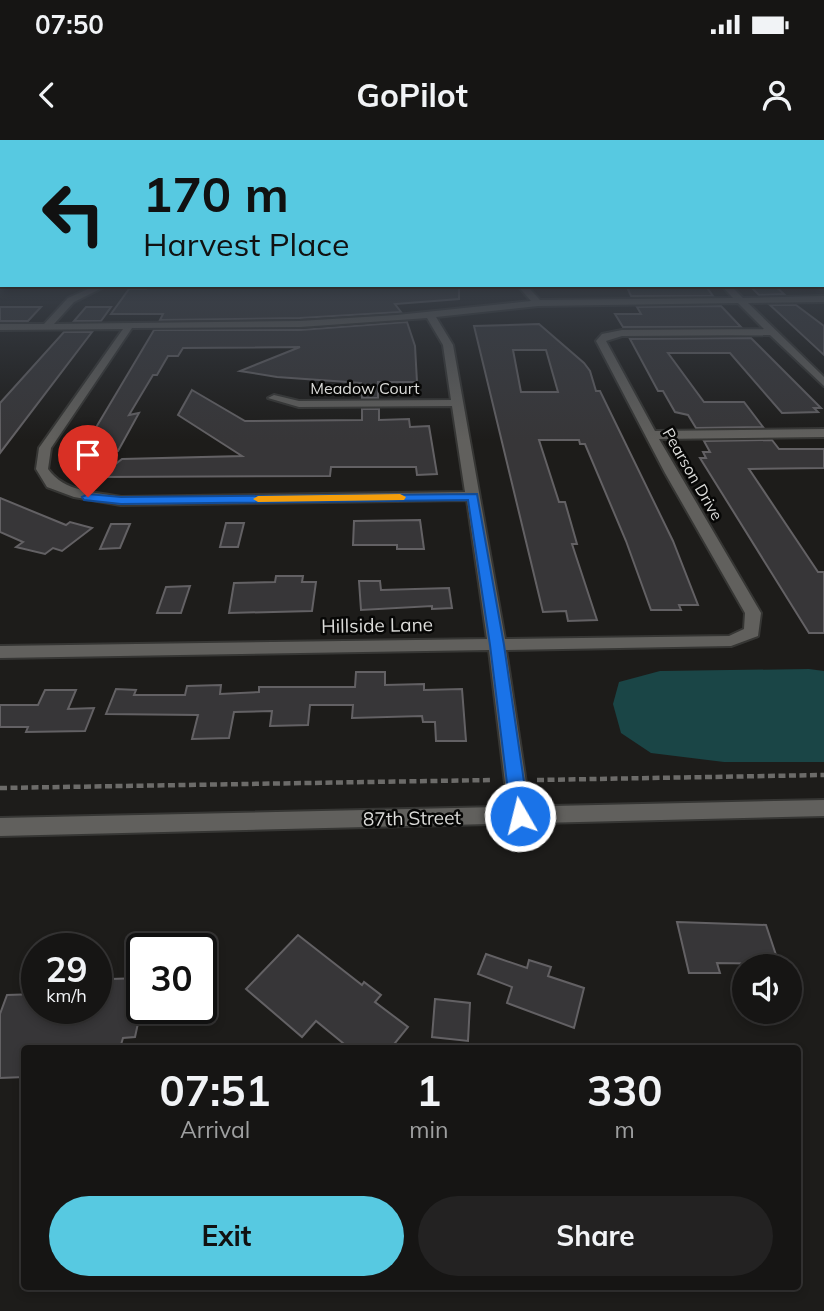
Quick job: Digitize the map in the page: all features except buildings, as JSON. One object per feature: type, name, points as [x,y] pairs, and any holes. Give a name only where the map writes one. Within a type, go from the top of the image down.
[{"type":"street","points":[[126,331],[45,449],[42,469],[52,484],[88,497],[121,501],[473,496]]},
{"type":"street","points":[[439,331],[448,345],[458,403],[497,645],[520,816]]},
{"type":"street","name":"Pearson Drive","points":[[752,632],[755,619],[753,613],[650,435],[601,343],[606,335],[622,333],[772,331]]},
{"type":"street","points":[[772,331],[824,383]]},
{"type":"street","name":"Meadow Court","points":[[274,398],[299,404],[458,403]]},
{"type":"street","points":[[650,435],[824,433]]},
{"type":"street","name":"Hillside Lane","points":[[0,652],[731,641],[752,632]]},
{"type":"street","name":"87th Street","points":[[0,827],[824,808]]},
{"type":"path","points":[[537,780],[824,775]]},
{"type":"path","points":[[0,788],[492,780]]},
{"type":"water","points":[[660,671],[824,671],[824,762],[724,762],[651,753],[621,733],[613,704],[619,682]]},
{"type":"slow traffic","points":[[258,499],[400,497]]},
{"type":"route","points":[[88,497],[121,501],[473,496],[520,816]]}]
